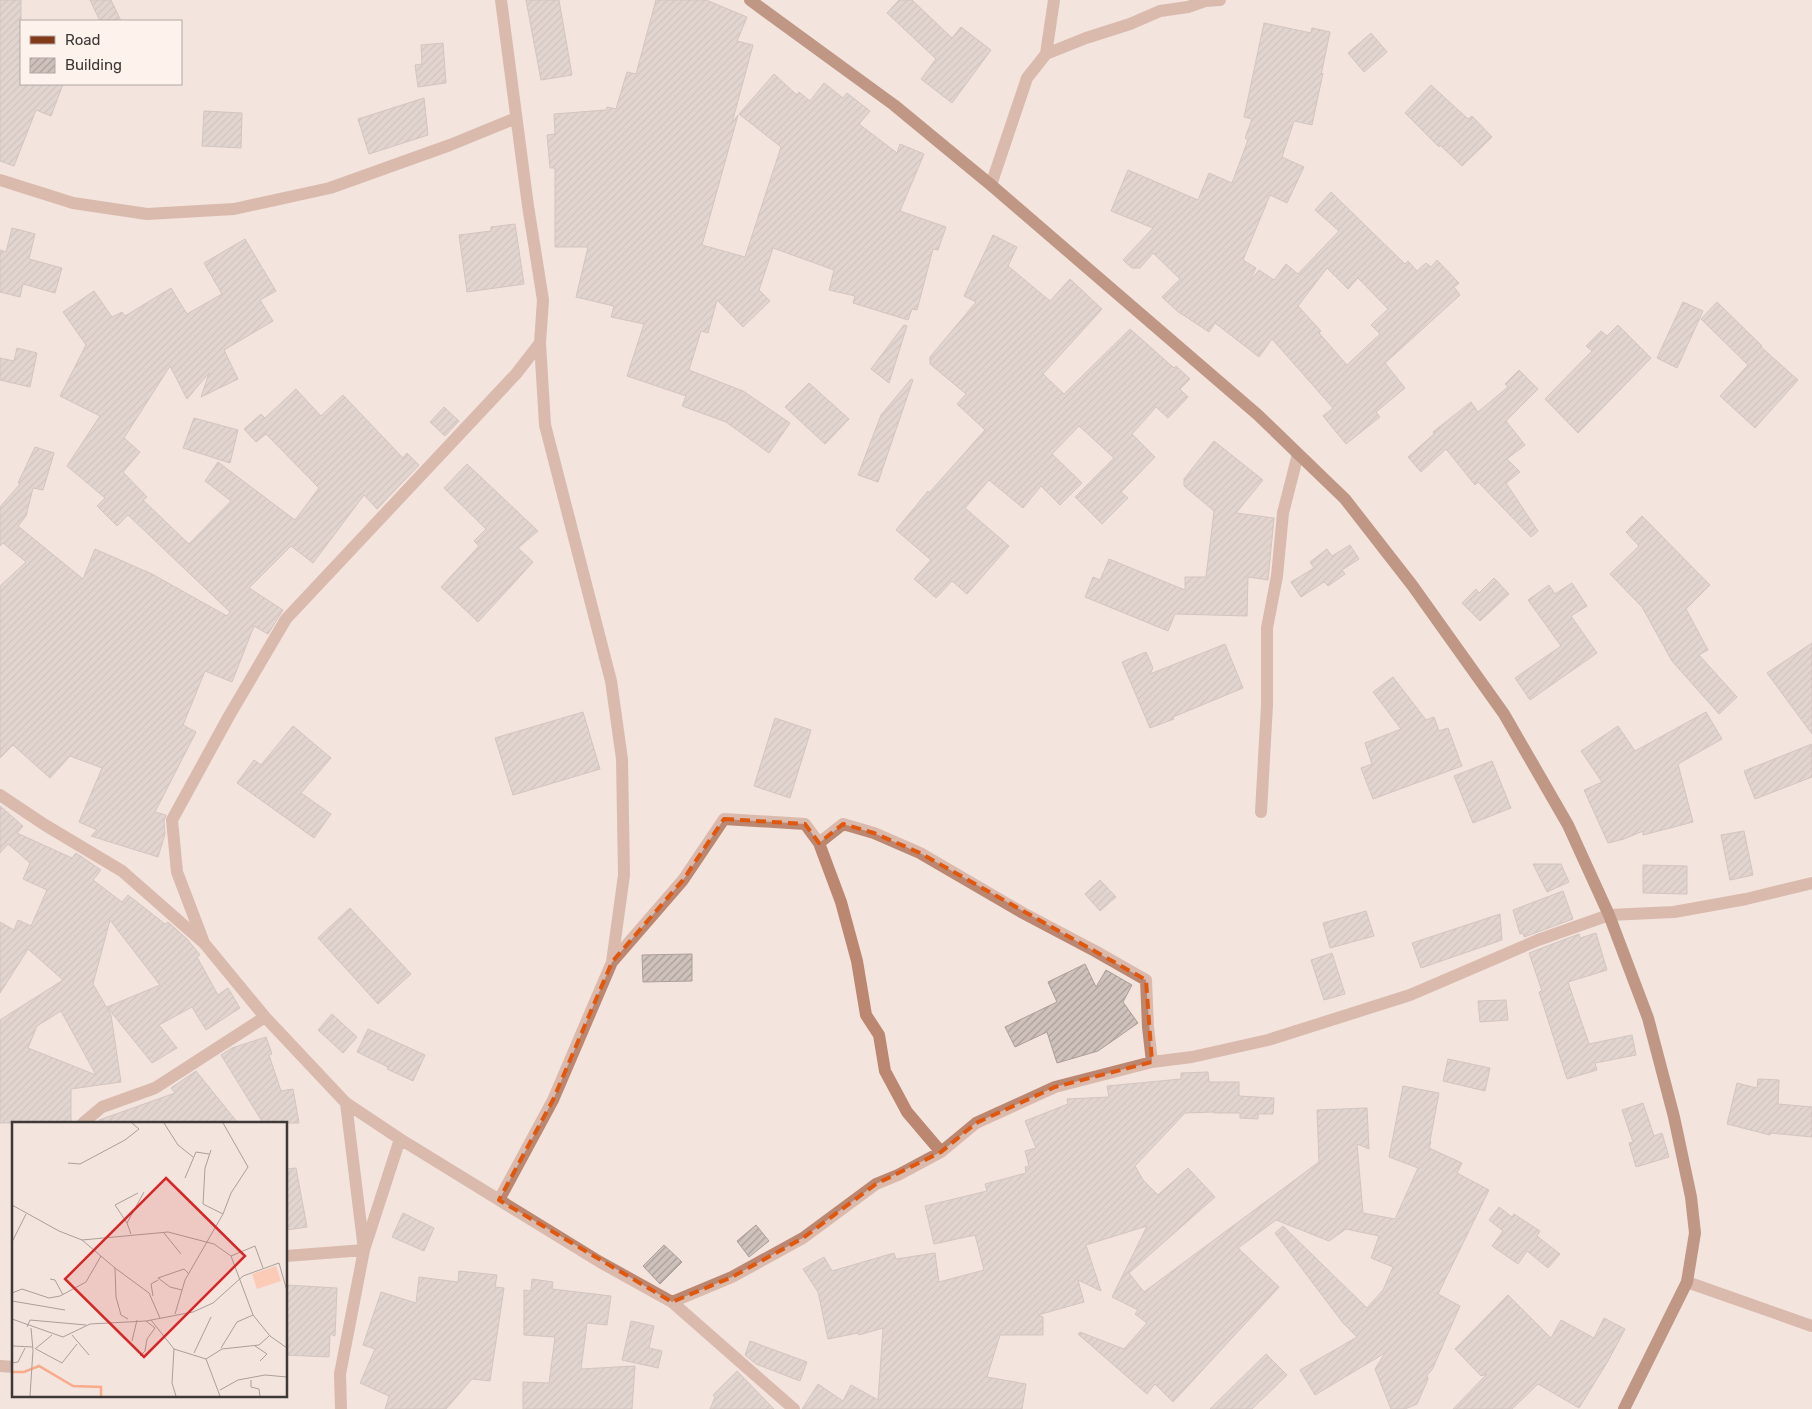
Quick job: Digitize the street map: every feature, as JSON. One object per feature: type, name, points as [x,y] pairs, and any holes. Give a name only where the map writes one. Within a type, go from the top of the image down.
[{"type":"main road","points":[[750,0],[894,105],[991,185],[1258,415],[1345,499],[1412,585],[1504,714],[1568,825],[1609,915],[1648,1018],[1674,1116],[1691,1197],[1695,1233],[1688,1282],[1624,1409]]},
{"type":"street","points":[[499,1200],[553,1100],[612,962],[624,876],[622,759],[611,681],[545,425],[540,343],[543,300],[516,118],[501,0]]},
{"type":"street","points":[[1046,54],[1054,0]]},
{"type":"street","points":[[991,185],[1027,78],[1046,54],[1086,38],[1130,24],[1160,11],[1188,7],[1205,1],[1220,0]]},
{"type":"street","points":[[0,180],[73,203],[147,214],[234,209],[330,188],[450,145],[516,118]]},
{"type":"street","points":[[204,943],[177,872],[172,820],[229,716],[286,619],[516,374],[540,343]]},
{"type":"street","points":[[1261,812],[1267,705],[1267,628],[1277,576],[1283,513],[1298,454]]},
{"type":"street","points":[[0,795],[122,871],[204,943],[264,1017],[346,1104],[600,1262],[672,1302],[794,1409]]},
{"type":"street","points":[[612,962],[683,880],[724,819],[805,824],[819,843],[840,902],[857,961],[866,1015],[879,1035],[885,1071],[907,1112],[941,1152]]},
{"type":"street","points":[[819,843],[843,824],[874,833],[920,853],[1023,913],[1095,950],[1146,980],[1148,1028],[1152,1062]]},
{"type":"street","points":[[672,1302],[732,1277],[803,1238],[876,1184],[898,1175],[941,1152],[976,1123],[1055,1087],[1152,1062],[1192,1057],[1268,1040],[1410,995],[1538,940],[1609,915],[1674,912],[1746,899],[1812,883]]},
{"type":"street","points":[[85,1122],[102,1107],[155,1088],[264,1017]]},
{"type":"street","points":[[346,1104],[364,1250]]},
{"type":"street","points":[[341,1409],[340,1374],[364,1250],[400,1139]]},
{"type":"street","points":[[288,1256],[364,1250]]},
{"type":"street","points":[[1688,1282],[1812,1326]]},
{"type":"highlighted area","points":[[724,819],[805,824],[819,843],[843,824],[874,833],[920,853],[1146,980],[1152,1062],[1055,1087],[976,1123],[941,1152],[876,1184],[803,1238],[732,1277],[672,1302],[499,1200],[553,1100],[612,962],[683,880]]},
{"type":"building","points":[[0,0],[21,0],[20,85],[63,85],[51,116],[36,110],[14,166],[0,161]]},
{"type":"building","points":[[90,0],[111,0],[121,20],[100,20]]},
{"type":"building","points":[[526,0],[559,0],[572,75],[541,80]]},
{"type":"building","points":[[656,0],[706,0],[747,17],[737,41],[753,45],[732,123],[738,115],[702,245],[745,257],[781,147],[739,114],[774,74],[797,95],[799,92],[810,101],[824,83],[843,98],[847,93],[870,111],[859,124],[897,153],[900,144],[924,154],[900,211],[946,227],[938,250],[933,249],[917,310],[912,309],[908,320],[853,303],[855,296],[829,290],[834,270],[773,248],[759,290],[770,301],[743,327],[717,300],[708,333],[701,331],[689,370],[743,391],[790,423],[769,453],[726,422],[682,406],[686,396],[627,376],[644,324],[611,317],[614,306],[576,297],[588,247],[555,247],[555,168],[550,168],[547,135],[555,134],[554,114],[606,110],[607,107],[616,109],[627,72],[636,74]]},
{"type":"building","points":[[899,0],[912,0],[952,38],[961,27],[991,50],[952,103],[921,79],[936,59],[887,13]]},
{"type":"building","points":[[1264,23],[1311,33],[1312,28],[1330,32],[1312,125],[1294,121],[1282,157],[1304,167],[1287,203],[1270,195],[1243,260],[1256,268],[1249,282],[1259,270],[1274,280],[1286,264],[1298,274],[1339,231],[1315,210],[1331,192],[1405,264],[1408,261],[1417,271],[1426,263],[1431,267],[1437,260],[1459,283],[1454,287],[1460,295],[1385,363],[1405,388],[1376,412],[1380,417],[1346,444],[1323,416],[1333,408],[1272,339],[1259,357],[1215,323],[1209,332],[1177,311],[1162,297],[1180,279],[1153,253],[1140,268],[1132,268],[1123,260],[1153,228],[1111,211],[1128,170],[1198,200],[1209,173],[1232,183],[1248,140],[1245,138],[1252,119],[1244,117]],"holes":[[[1327,268],[1348,289],[1358,278],[1388,309],[1371,325],[1380,334],[1347,365],[1319,333],[1321,331],[1298,306]]]},
{"type":"building","points":[[1371,33],[1387,52],[1364,72],[1348,53]]},
{"type":"building","points":[[443,43],[446,83],[418,87],[415,65],[422,64],[421,45]]},
{"type":"building","points":[[1431,85],[1468,119],[1472,116],[1492,137],[1462,166],[1440,145],[1439,147],[1405,113]]},
{"type":"building","points":[[424,98],[428,135],[369,154],[358,119]]},
{"type":"building","points":[[204,111],[242,113],[241,148],[202,146]]},
{"type":"building","points":[[515,224],[524,284],[467,292],[459,235],[491,231],[491,227]]},
{"type":"building","points":[[12,228],[35,234],[29,259],[62,268],[55,293],[23,284],[20,297],[0,292],[0,250],[6,252]]},
{"type":"building","points":[[993,235],[1017,247],[1008,266],[1050,301],[1070,279],[1102,309],[1043,374],[1064,394],[1130,329],[1174,368],[1176,366],[1190,379],[1180,389],[1188,397],[1168,418],[1156,407],[1132,434],[1155,457],[1121,492],[1128,498],[1102,524],[1075,497],[1114,458],[1079,426],[1052,454],[1082,483],[1060,505],[1041,486],[1023,508],[989,480],[965,508],[1009,546],[967,594],[952,581],[936,598],[914,579],[931,560],[896,530],[928,491],[929,493],[985,430],[957,404],[966,394],[930,364],[930,357],[976,302],[964,296]]},
{"type":"building","points":[[245,239],[276,291],[260,300],[273,321],[224,350],[238,379],[201,397],[209,373],[187,399],[170,366],[124,438],[140,452],[123,472],[147,497],[143,500],[189,544],[231,501],[205,481],[218,462],[295,520],[319,488],[266,434],[256,442],[244,429],[261,414],[265,418],[296,389],[321,416],[343,395],[403,458],[407,453],[419,465],[377,509],[364,495],[313,563],[291,546],[249,588],[283,610],[268,634],[254,626],[232,682],[205,671],[183,725],[196,732],[155,812],[166,815],[164,821],[165,834],[158,857],[91,836],[97,830],[79,822],[102,768],[70,756],[50,778],[13,745],[0,758],[0,586],[26,562],[3,543],[0,546],[0,507],[20,484],[18,483],[35,447],[54,453],[43,490],[33,488],[26,516],[18,526],[83,579],[95,549],[152,574],[227,616],[230,612],[128,515],[117,526],[97,506],[105,498],[67,466],[100,416],[60,396],[86,345],[63,312],[94,291],[112,317],[122,312],[125,316],[171,288],[187,314],[222,294],[204,263]]},
{"type":"building","points":[[1683,302],[1703,311],[1677,368],[1657,358]]},
{"type":"building","points":[[1717,302],[1761,347],[1798,380],[1755,428],[1720,396],[1748,365],[1701,319]]},
{"type":"building","points":[[904,325],[907,326],[889,383],[871,369]]},
{"type":"building","points":[[1618,325],[1651,358],[1578,433],[1545,399],[1592,351],[1586,346],[1601,331],[1607,336]]},
{"type":"building","points":[[17,348],[37,353],[30,387],[0,380],[0,358],[14,361]]},
{"type":"building","points":[[1519,370],[1538,389],[1506,421],[1525,445],[1507,459],[1520,472],[1506,483],[1538,531],[1531,537],[1478,482],[1475,485],[1446,449],[1421,472],[1408,457],[1434,434],[1433,432],[1471,402],[1478,412],[1508,387],[1505,384]]},
{"type":"building","points":[[911,379],[913,380],[878,482],[858,475],[881,415]]},
{"type":"building","points":[[809,383],[849,419],[825,444],[785,407]]},
{"type":"building","points":[[444,407],[459,421],[445,436],[430,422]]},
{"type":"building","points":[[194,418],[238,430],[230,463],[183,448]]},
{"type":"building","points":[[1214,441],[1263,480],[1236,513],[1274,518],[1268,580],[1248,577],[1247,616],[1175,614],[1168,631],[1085,597],[1093,577],[1100,580],[1109,559],[1185,590],[1185,577],[1206,577],[1214,511],[1184,486],[1184,479]]},
{"type":"building","points":[[467,464],[538,531],[518,548],[533,562],[478,622],[441,587],[479,546],[474,541],[486,529],[444,488]]},
{"type":"building","points":[[1642,516],[1710,585],[1686,609],[1708,650],[1699,655],[1737,697],[1719,714],[1672,661],[1642,607],[1610,574],[1639,546],[1626,532]]},
{"type":"building","points":[[1350,545],[1359,559],[1342,570],[1345,574],[1328,586],[1324,582],[1301,597],[1291,582],[1314,568],[1310,562],[1327,549],[1332,556]]},
{"type":"building","points":[[1494,578],[1509,594],[1480,621],[1462,603],[1476,589],[1479,593]]},
{"type":"building","points":[[1572,583],[1587,606],[1571,616],[1597,653],[1530,700],[1515,678],[1561,646],[1528,600],[1549,585],[1555,594]]},
{"type":"building","points":[[1812,643],[1812,734],[1767,673]]},
{"type":"building","points":[[1225,644],[1243,688],[1150,728],[1122,662],[1146,652],[1153,668],[1150,674]]},
{"type":"building","points":[[1393,677],[1426,720],[1434,717],[1439,731],[1448,728],[1462,766],[1373,799],[1361,768],[1372,764],[1365,743],[1401,729],[1373,692]]},
{"type":"building","points":[[583,712],[600,769],[513,795],[495,738]]},
{"type":"building","points":[[1706,712],[1722,739],[1678,764],[1693,822],[1643,835],[1643,831],[1608,843],[1584,790],[1602,782],[1581,751],[1618,726],[1635,751]]},
{"type":"building","points":[[775,718],[811,730],[790,798],[754,786]]},
{"type":"building","points":[[293,726],[331,758],[301,793],[331,814],[314,838],[237,783],[254,760],[261,765]]},
{"type":"building","points":[[1812,744],[1812,777],[1755,799],[1744,771]]},
{"type":"building","points":[[1492,761],[1511,808],[1473,823],[1454,776]]},
{"type":"building","points":[[0,806],[23,826],[17,833],[72,858],[76,853],[101,870],[93,880],[122,902],[128,895],[165,924],[168,922],[187,939],[200,955],[197,957],[218,995],[228,988],[240,1008],[206,1030],[192,1007],[159,1025],[177,1048],[152,1063],[107,1007],[160,985],[110,920],[93,984],[111,1015],[121,1082],[71,1089],[71,1122],[0,1123],[0,1020],[63,980],[28,949],[0,993],[0,922],[14,930],[18,920],[31,926],[47,890],[23,879],[30,863],[8,844],[0,853]],"holes":[[[61,1011],[96,1075],[28,1048],[37,1026]]]},
{"type":"building","points":[[1744,831],[1753,875],[1730,880],[1721,835]]},
{"type":"building","points":[[1533,864],[1561,864],[1569,882],[1547,892]]},
{"type":"building","points":[[1643,865],[1687,866],[1687,894],[1643,893]]},
{"type":"building","points":[[1100,880],[1116,897],[1100,911],[1085,894]]},
{"type":"building","points":[[1563,891],[1573,919],[1524,937],[1523,933],[1520,934],[1513,910]]},
{"type":"building","points":[[350,908],[411,974],[378,1004],[318,938]]},
{"type":"building","points":[[1366,911],[1374,936],[1330,948],[1323,923]]},
{"type":"building","points":[[1500,914],[1502,940],[1421,968],[1412,943]]},
{"type":"building","points":[[1596,933],[1607,970],[1568,982],[1589,1044],[1632,1035],[1636,1055],[1595,1063],[1597,1070],[1567,1079],[1539,992],[1542,991],[1529,953],[1579,934],[1580,938]]},
{"type":"building","points":[[1332,953],[1345,994],[1324,1000],[1311,960]]},
{"type":"building","points":[[692,954],[692,981],[643,982],[642,955]]},
{"type":"building","points":[[1085,964],[1096,987],[1106,970],[1132,985],[1123,1002],[1138,1023],[1098,1051],[1057,1063],[1047,1032],[1015,1047],[1005,1027],[1057,1002],[1048,982]]},
{"type":"building","points":[[1506,1000],[1508,1020],[1480,1022],[1478,1001]]},
{"type":"building","points":[[332,1014],[357,1037],[343,1053],[318,1030]]},
{"type":"building","points":[[368,1029],[425,1055],[413,1081],[357,1052]]},
{"type":"building","points":[[266,1037],[272,1054],[269,1055],[281,1091],[293,1089],[299,1123],[262,1122],[221,1055],[232,1048]]},
{"type":"building","points":[[1448,1059],[1490,1068],[1485,1091],[1443,1081]]},
{"type":"building","points":[[196,1071],[237,1122],[99,1122],[99,1120],[175,1093],[171,1088]]},
{"type":"building","points":[[1208,1072],[1209,1082],[1239,1082],[1239,1096],[1274,1098],[1273,1114],[1258,1114],[1258,1119],[1240,1118],[1240,1113],[1185,1113],[1135,1166],[1143,1180],[1158,1195],[1188,1168],[1215,1197],[1129,1273],[1144,1292],[1319,1162],[1317,1110],[1367,1108],[1369,1149],[1357,1144],[1363,1213],[1395,1219],[1418,1168],[1389,1157],[1403,1086],[1439,1093],[1429,1148],[1462,1163],[1457,1173],[1489,1190],[1438,1294],[1460,1306],[1432,1370],[1427,1375],[1428,1379],[1417,1404],[1405,1409],[1391,1409],[1375,1369],[1385,1353],[1315,1395],[1300,1370],[1357,1337],[1343,1323],[1275,1233],[1283,1226],[1367,1308],[1383,1290],[1393,1267],[1371,1258],[1379,1236],[1346,1229],[1329,1241],[1276,1220],[1238,1248],[1279,1287],[1173,1402],[1155,1384],[1147,1394],[1078,1334],[1080,1332],[1124,1349],[1147,1323],[1135,1314],[1138,1310],[1112,1297],[1147,1226],[1086,1245],[1101,1291],[1078,1280],[1084,1302],[1038,1315],[1043,1317],[1043,1335],[1000,1335],[987,1377],[1026,1384],[1022,1409],[802,1409],[818,1384],[843,1401],[851,1385],[878,1400],[883,1328],[859,1335],[858,1333],[828,1339],[818,1292],[803,1269],[824,1257],[832,1271],[894,1253],[896,1259],[935,1253],[939,1282],[984,1270],[975,1235],[934,1244],[925,1206],[987,1191],[985,1184],[1026,1173],[1025,1167],[1029,1166],[1025,1151],[1036,1148],[1025,1121],[1068,1104],[1067,1099],[1109,1097],[1107,1086],[1181,1079],[1181,1073]]},
{"type":"building","points":[[1758,1079],[1779,1080],[1778,1104],[1812,1107],[1812,1137],[1770,1133],[1770,1135],[1727,1124],[1737,1083],[1757,1088]]},
{"type":"building","points":[[1643,1103],[1654,1136],[1662,1133],[1669,1157],[1636,1167],[1629,1143],[1633,1142],[1622,1110]]},
{"type":"building","points":[[296,1168],[307,1227],[288,1230],[288,1169]]},
{"type":"building","points":[[1499,1207],[1512,1217],[1514,1214],[1540,1231],[1537,1236],[1560,1254],[1548,1268],[1527,1251],[1518,1264],[1492,1246],[1503,1231],[1489,1220]]},
{"type":"building","points":[[403,1213],[434,1228],[424,1251],[392,1237]]},
{"type":"building","points":[[756,1225],[769,1241],[749,1257],[737,1241]]},
{"type":"building","points":[[664,1245],[682,1262],[660,1284],[643,1266]]},
{"type":"building","points":[[459,1271],[497,1275],[495,1287],[504,1288],[490,1381],[472,1379],[446,1409],[385,1409],[389,1396],[360,1383],[375,1349],[363,1345],[381,1292],[416,1303],[419,1277],[458,1282]]},
{"type":"building","points":[[532,1279],[553,1282],[552,1289],[611,1296],[607,1325],[587,1323],[581,1369],[635,1366],[632,1409],[523,1409],[523,1382],[549,1383],[555,1337],[524,1335],[524,1290],[531,1291]]},
{"type":"building","points":[[288,1285],[337,1288],[335,1336],[330,1334],[329,1357],[288,1355]]},
{"type":"building","points":[[1508,1295],[1551,1338],[1561,1320],[1594,1338],[1604,1318],[1625,1329],[1579,1408],[1538,1384],[1512,1409],[1453,1409],[1487,1374],[1481,1376],[1455,1349]]},
{"type":"building","points":[[631,1321],[654,1326],[649,1348],[662,1351],[658,1368],[622,1360]]},
{"type":"building","points":[[750,1341],[807,1362],[800,1381],[756,1364],[745,1355]]},
{"type":"building","points":[[1266,1354],[1287,1375],[1252,1409],[1210,1409]]},
{"type":"building","points":[[737,1371],[774,1409],[710,1409],[715,1397],[713,1395]]}]
